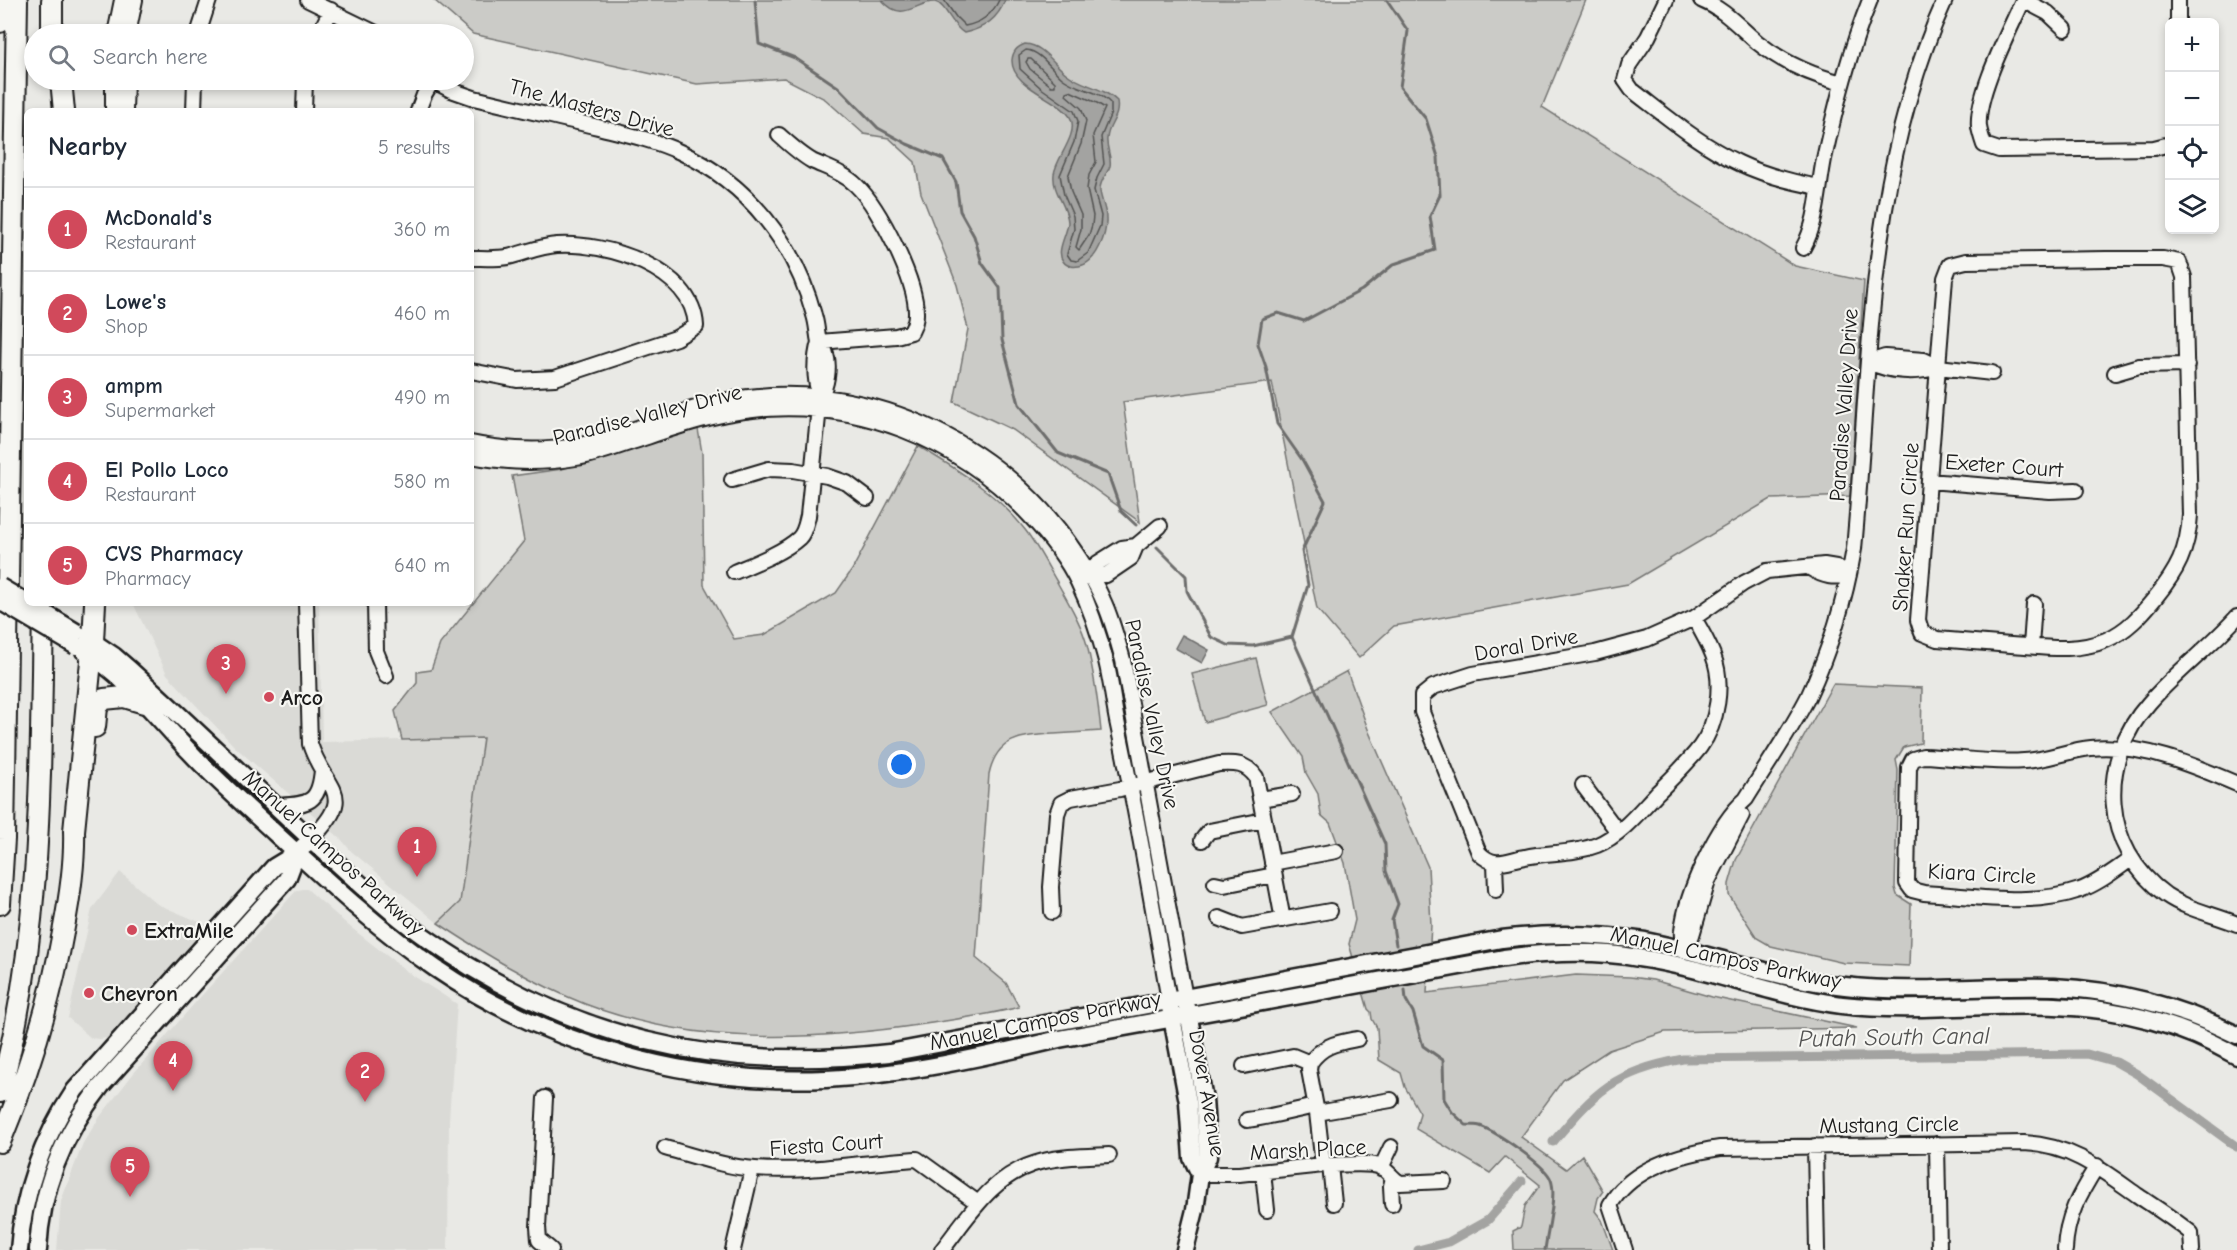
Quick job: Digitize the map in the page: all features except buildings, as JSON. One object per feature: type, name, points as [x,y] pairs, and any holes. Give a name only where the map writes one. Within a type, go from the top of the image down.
[{"type":"highway","points":[[0,22],[2,0]]},
{"type":"highway","points":[[0,904],[4,839],[4,610],[18,0]]},
{"type":"highway","points":[[52,0],[52,24]]},
{"type":"highway","points":[[51,108],[52,90]]},
{"type":"highway","points":[[62,90],[64,108]]},
{"type":"highway","points":[[0,570],[4,610]]},
{"type":"highway","points":[[0,1092],[18,1017],[30,946],[35,892],[43,606]]},
{"type":"highway","points":[[0,1142],[22,1086],[45,1016],[70,898],[75,848],[84,644],[93,606]]},
{"type":"highway","points":[[75,848],[100,702],[112,696],[124,697],[144,704]]},
{"type":"main road","name":"Manuel Campos Parkway","points":[[0,587],[24,601]]},
{"type":"main road","name":"Manuel Campos Parkway","points":[[31,606],[84,644],[135,675],[311,839],[404,921],[485,976],[537,1003],[584,1022],[687,1050],[792,1060],[889,1053],[1527,936],[1559,934],[1617,937],[1684,949],[1806,980],[1846,987],[1883,989],[2053,987],[2101,992],[2147,1001],[2177,1010],[2237,1035]]},
{"type":"main road","name":"Manuel Campos Parkway","points":[[4,610],[84,644],[191,754],[297,853],[391,936],[466,988],[529,1021],[577,1041],[646,1062],[716,1074],[781,1079],[858,1076],[963,1060],[1180,1017],[1527,955],[1559,953],[1614,954],[1679,967],[1773,992],[1843,1005],[1883,1008],[2053,1006],[2122,1013],[2177,1028],[2237,1056]]},
{"type":"main road","points":[[19,1250],[24,1211],[39,1160],[56,1122],[75,1090],[274,867],[297,853],[311,839]]},
{"type":"main road","points":[[38,1250],[41,1214],[48,1184],[62,1147],[80,1114],[101,1086],[287,879],[297,853]]},
{"type":"main road","name":"Paradise Valley Drive","points":[[1177,999],[1180,1017]]},
{"type":"main road","name":"Dover Avenue","points":[[1180,1017],[1207,1126],[1208,1157],[1200,1174],[1196,1209],[1185,1250]]},
{"type":"street","points":[[117,24],[122,0]]},
{"type":"street","points":[[130,24],[135,0]]},
{"type":"street","points":[[201,24],[209,0]]},
{"type":"street","points":[[308,0],[358,24]]},
{"type":"street","points":[[1666,0],[1648,37],[1629,65],[1625,80],[1632,90],[1711,148],[1738,163],[1768,175],[1819,187]]},
{"type":"street","points":[[1701,0],[1730,17],[1776,55],[1801,69],[1842,83]]},
{"type":"street","points":[[1803,248],[1813,230],[1819,187],[1842,83],[1855,38],[1870,0]]},
{"type":"street","name":"Paradise Valley Drive","points":[[1679,967],[1684,949],[1682,932],[1697,877],[1713,844],[1738,806],[1746,799],[1807,699],[1826,657],[1849,575],[1856,529],[1881,226],[1894,153],[1922,58],[1944,0]]},
{"type":"street","points":[[2065,29],[2048,13],[2023,0],[1982,103],[1979,129],[1984,145],[1999,150],[2154,147],[2165,145]]},
{"type":"street","points":[[2178,0],[2178,18]]},
{"type":"street","points":[[324,24],[331,10]]},
{"type":"street","points":[[113,90],[113,108]]},
{"type":"street","points":[[125,108],[126,90]]},
{"type":"street","points":[[194,108],[195,90]]},
{"type":"street","points":[[304,108],[305,90]]},
{"type":"street","points":[[419,108],[427,90]]},
{"type":"street","name":"The Masters Drive","points":[[451,90],[474,98],[656,142],[681,152],[710,167],[734,185],[759,210],[777,233],[796,265],[808,291],[819,342],[826,355],[827,386],[820,403],[808,516],[799,538],[754,564],[734,572]]},
{"type":"street","points":[[779,135],[810,160],[844,175],[866,197],[894,244],[904,267],[916,311],[916,322],[911,332],[896,336],[819,342]]},
{"type":"street","points":[[474,258],[507,257],[535,248],[557,245],[581,245],[621,254],[648,264],[669,278],[688,298],[696,316],[696,326],[676,338],[555,378],[517,380],[474,372]]},
{"type":"street","name":"Shaker Run Circle","points":[[2155,259],[2179,262],[2184,277],[2187,365],[2189,534],[2183,556],[2174,575],[2138,618],[2106,640],[2069,649],[1937,639],[1922,633],[1918,620],[1945,278],[1950,265],[1966,261],[2155,259]]},
{"type":"street","points":[[1869,362],[1884,369],[1924,371],[1938,366],[1992,373]]},
{"type":"street","points":[[2115,373],[2139,366],[2187,365]]},
{"type":"street","name":"Paradise Valley Drive","points":[[474,443],[524,450],[557,448],[599,440],[722,401],[767,396],[820,403],[899,428],[936,443],[999,485],[1023,508],[1102,597],[1115,629],[1146,783],[1177,999]]},
{"type":"street","name":"Paradise Valley Drive","points":[[474,456],[524,462],[578,458],[726,413],[820,403]]},
{"type":"street","points":[[732,480],[769,469],[813,474],[847,483],[867,498]]},
{"type":"street","name":"Exeter Court","points":[[1929,481],[2050,491],[2076,490]]},
{"type":"street","points":[[1084,578],[1106,575],[1131,558],[1136,546],[1160,526]]},
{"type":"street","name":"Doral Drive","points":[[1495,863],[1486,860],[1479,853],[1422,712],[1422,696],[1433,687],[1473,674],[1623,647],[1667,632],[1694,618],[1744,583],[1767,571],[1824,565],[1836,567],[1849,575]]},
{"type":"street","name":"Paradise Valley Drive","points":[[1084,578],[1107,663],[1130,787],[1177,999]]},
{"type":"street","points":[[2031,646],[2034,604]]},
{"type":"street","points":[[306,606],[309,735],[313,753],[333,787],[335,807],[331,819],[311,839]]},
{"type":"street","points":[[375,606],[376,651],[386,676]]},
{"type":"street","points":[[1496,890],[1495,863],[1526,856],[1584,850],[1618,832],[1701,745],[1713,720],[1718,697],[1718,676],[1714,656],[1694,618]]},
{"type":"street","points":[[2235,624],[2149,702],[2135,720],[2116,762],[2113,801],[2116,823],[2132,859],[2153,885],[2185,906],[2237,924]]},
{"type":"street","name":"Kiara Circle","points":[[2121,749],[2093,748],[2024,762],[1923,756],[1913,759],[1908,767],[1907,883],[1912,890],[1924,893],[2007,900],[2032,899],[2081,889],[2132,859]]},
{"type":"street","points":[[2121,749],[2137,749],[2237,784]]},
{"type":"street","points":[[1052,912],[1051,876],[1060,803],[1071,798],[1130,787],[1219,764],[1241,764],[1250,769],[1256,777],[1283,920]]},
{"type":"street","points":[[276,806],[311,801],[319,789],[322,770]]},
{"type":"street","points":[[1582,785],[1618,832]]},
{"type":"street","points":[[1260,799],[1292,794]]},
{"type":"street","points":[[1202,840],[1209,831],[1264,820]]},
{"type":"street","points":[[1215,883],[1224,885],[1335,851]]},
{"type":"street","points":[[1220,918],[1242,927],[1330,911]]},
{"type":"street","points":[[1334,1203],[1309,1070],[1310,1063],[1317,1052],[1328,1046],[1357,1039]]},
{"type":"street","points":[[1244,1066],[1293,1056],[1310,1063]]},
{"type":"street","points":[[545,1098],[538,1227],[539,1240],[550,1250]]},
{"type":"street","points":[[1247,1120],[1279,1116],[1288,1111],[1316,1110],[1391,1100]]},
{"type":"street","points":[[1937,1144],[1939,1250]]},
{"type":"street","name":"Mustang Circle","points":[[1626,1250],[1610,1205],[1616,1195],[1648,1170],[1679,1157],[1720,1148],[1937,1144],[2044,1144],[2081,1157],[2191,1233],[2192,1250]]},
{"type":"street","points":[[1815,1146],[1817,1250]]},
{"type":"street","name":"Marsh Place","points":[[1382,1168],[1391,1147]]},
{"type":"street","name":"Fiesta Court","points":[[665,1148],[752,1169],[804,1170],[917,1159],[978,1203]]},
{"type":"street","points":[[942,1250],[989,1190],[1006,1176],[1026,1166],[1056,1159],[1109,1155]]},
{"type":"street","name":"Marsh Place","points":[[1200,1174],[1227,1175],[1364,1164],[1382,1168],[1393,1178],[1406,1184],[1444,1180]]},
{"type":"street","points":[[2066,1250],[2068,1220],[2075,1202],[2097,1166]]},
{"type":"street","points":[[733,1250],[752,1169]]},
{"type":"street","points":[[1263,1172],[1267,1210]]},
{"type":"street","points":[[1392,1204],[1393,1178]]},
{"type":"shaded area","points":[[434,0],[1586,0],[1542,107],[1795,266],[1864,281],[1850,496],[1771,499],[1628,584],[1394,626],[1359,658],[1317,609],[1272,382],[1123,402],[1140,522],[1013,430],[954,402],[968,329],[957,285],[921,193],[915,162],[889,138],[864,134],[825,99],[784,78],[697,84],[474,34],[474,24],[462,24]]},
{"type":"shaded area","points":[[698,429],[702,453],[704,585],[734,639],[764,635],[836,593],[852,570],[918,446],[976,483],[1015,518],[1034,543],[1078,621],[1092,666],[1101,731],[1031,736],[1012,741],[998,752],[989,774],[976,958],[1006,983],[1019,1007],[925,1024],[840,1034],[754,1036],[668,1027],[626,1018],[565,996],[509,967],[438,923],[460,902],[483,738],[402,740],[395,711],[417,683],[417,672],[431,670],[440,644],[471,606],[474,606],[474,602],[524,541],[512,476],[562,469]]},
{"type":"shaded area","points":[[134,606],[319,606],[322,742],[483,738],[460,902],[438,923],[351,851],[340,838],[235,747],[167,674]]},
{"type":"shaded area","points":[[1256,658],[1268,705],[1205,722],[1192,674]]},
{"type":"shaded area","points":[[1347,671],[1369,732],[1428,867],[1431,925],[1427,993],[1576,975],[1630,977],[1653,980],[1712,997],[1857,1028],[1665,1032],[1609,1050],[1563,1080],[1521,1137],[1566,1169],[1582,1155],[1603,1191],[1598,1198],[1595,1211],[1602,1220],[1613,1250],[1514,1250],[1513,1231],[1521,1227],[1525,1206],[1540,1185],[1505,1157],[1490,1173],[1416,1129],[1420,1113],[1405,1087],[1401,1073],[1379,1060],[1377,1028],[1368,1009],[1349,944],[1355,920],[1345,863],[1330,823],[1321,815],[1318,794],[1306,773],[1303,757],[1272,712]]},
{"type":"shaded area","points":[[1833,684],[1922,688],[1921,743],[1904,747],[1896,760],[1898,770],[1895,888],[1897,895],[1911,904],[1909,966],[1844,963],[1771,946],[1757,938],[1729,895],[1729,884],[1736,860]]},
{"type":"shaded area","points":[[120,872],[157,904],[209,926],[108,1038],[91,1038],[68,1018],[92,909]]},
{"type":"shaded area","points":[[307,889],[349,926],[409,973],[457,1004],[449,1120],[448,1250],[57,1250],[61,1201],[83,1143],[99,1118],[133,1074],[194,1004],[296,891]]},
{"type":"water","points":[[882,0],[1005,0],[994,18],[977,29],[964,33],[935,2],[929,2],[910,10],[897,11]]},
{"type":"water","points":[[1025,44],[1043,51],[1073,78],[1117,101],[1117,112],[1107,139],[1110,166],[1100,187],[1106,214],[1105,231],[1096,253],[1085,264],[1079,266],[1064,263],[1061,257],[1061,247],[1068,222],[1054,181],[1056,168],[1072,132],[1071,119],[1058,105],[1028,86],[1014,70],[1013,54]]},
{"type":"water","points":[[1182,635],[1209,650],[1202,663],[1175,648]]},
{"type":"waterway","points":[[755,0],[759,44],[795,58],[838,87],[878,128],[907,144],[943,159],[956,182],[960,211],[974,236],[982,263],[1000,288],[1002,340],[1019,404],[1058,453],[1108,474],[1121,511],[1136,525]]},
{"type":"waterway","points":[[1387,0],[1408,31],[1400,87],[1426,119],[1438,157],[1440,195],[1430,216],[1435,250],[1394,264],[1362,290],[1304,321],[1278,313],[1262,319],[1258,344],[1266,367],[1277,424],[1303,461],[1325,501],[1302,551],[1308,585],[1292,637],[1385,844],[1386,871],[1398,904],[1392,920],[1396,945]]},
{"type":"waterway","points":[[1157,547],[1186,576],[1187,591],[1211,637],[1228,645],[1253,646],[1292,637]]},
{"type":"waterway","points":[[1405,990],[1406,1000],[1413,1012],[1423,1046],[1443,1060],[1444,1099],[1452,1112],[1466,1125],[1480,1126],[1508,1142],[1531,1158],[1551,1180],[1553,1195],[1545,1250]]},
{"type":"waterway","name":"Putah South Canal","points":[[1553,1142],[1582,1109],[1608,1086],[1640,1070],[1683,1059],[2087,1054],[2116,1062],[2137,1074],[2237,1147]]},
{"type":"waterway","name":"Putah South Canal","points":[[1418,1250],[1449,1242],[1488,1220],[1522,1181]]},
{"type":"place","name":"ampm","points":[[226,694]]},
{"type":"place","name":"Arco","points":[[269,697]]},
{"type":"place","name":"McDonald's","points":[[417,877]]},
{"type":"place","name":"ExtraMile","points":[[132,930]]},
{"type":"place","name":"Chevron","points":[[89,993]]},
{"type":"place","name":"El Pollo Loco","points":[[173,1091]]},
{"type":"place","name":"Lowe's","points":[[365,1102]]},
{"type":"place","name":"CVS Pharmacy","points":[[130,1197]]}]
